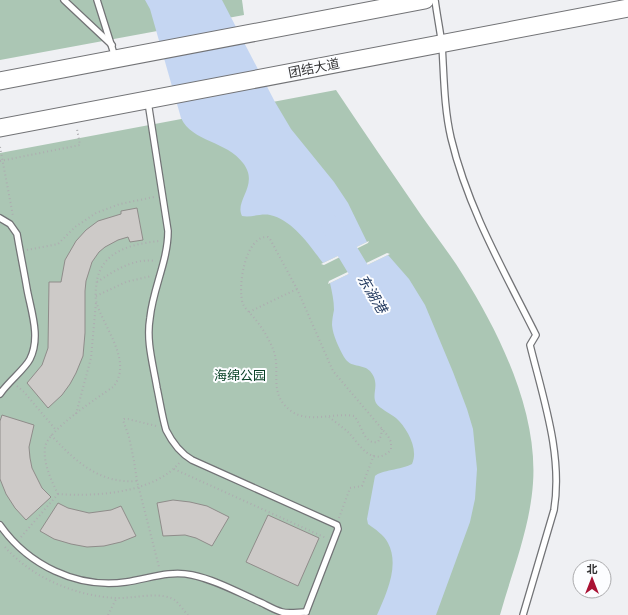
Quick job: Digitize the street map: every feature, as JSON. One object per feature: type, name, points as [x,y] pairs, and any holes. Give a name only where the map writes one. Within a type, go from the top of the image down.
[{"type":"main road","points":[[0,81],[114,52],[151,52],[425,0]]},
{"type":"main road","name":"团结大道","points":[[0,128],[628,8]]},
{"type":"lane","points":[[97,0],[114,52]]},
{"type":"lane","points":[[435,0],[442,43],[447,115],[451,138],[468,196],[536,335],[530,345],[550,428],[556,464],[556,496],[554,510],[523,615]]},
{"type":"lane","points":[[67,1],[114,52]]},
{"type":"lane","points":[[0,525],[24,553],[47,567],[73,578],[89,582],[115,584],[161,575],[182,573],[205,578],[282,612],[307,613],[338,529],[336,525],[185,456],[172,441],[166,430],[150,348],[149,334],[151,308],[161,275],[168,240],[152,98]]},
{"type":"lane","points":[[0,218],[10,224],[17,234],[34,325],[34,345],[28,362],[0,394]]},
{"type":"path","points":[[1,160],[80,145],[77,129]]},
{"type":"path","points":[[0,147],[1,160],[17,234]]},
{"type":"path","points":[[20,251],[56,245],[84,220],[111,207],[163,196]]},
{"type":"path","points":[[329,417],[348,432],[360,448],[368,454],[384,455],[389,452],[392,447],[390,439],[382,429],[333,370],[297,289],[270,239],[264,237],[258,239],[253,243],[248,251],[242,276],[241,296],[243,304],[266,334],[274,351],[276,359],[276,387],[278,395],[292,412],[304,415],[329,417],[343,415],[354,416],[360,423],[365,436],[372,442],[378,442],[382,429]]},
{"type":"path","points":[[75,415],[91,358],[97,282],[104,264],[116,252],[129,246],[168,240]]},
{"type":"path","points":[[97,282],[116,270],[137,261],[144,260],[164,262]]},
{"type":"path","points":[[96,296],[126,282],[141,277],[161,275]]},
{"type":"path","points":[[249,312],[297,289]]},
{"type":"path","points":[[58,494],[45,459],[45,446],[51,435],[56,430],[113,387],[120,374],[121,366],[118,355],[96,299]]},
{"type":"path","points":[[9,382],[24,392],[56,430]]},
{"type":"path","points":[[161,575],[137,481],[132,448],[123,420],[125,418],[166,430]]},
{"type":"path","points":[[51,435],[77,462],[94,473],[117,480],[137,481]]},
{"type":"path","points":[[336,525],[350,488],[362,486],[374,455]]},
{"type":"path","points":[[58,494],[98,494],[139,487],[159,479],[174,470],[185,456]]},
{"type":"path","points":[[174,470],[333,541]]},
{"type":"path","points":[[15,544],[58,494]]},
{"type":"path","points":[[108,615],[116,599]]},
{"type":"green space","points":[[0,0],[242,0],[244,15],[0,60]]},
{"type":"green space","name":"海绵公园","points":[[336,90],[453,260],[477,298],[503,348],[514,374],[523,402],[533,456],[533,483],[528,517],[520,550],[500,615],[0,615],[0,153]]},
{"type":"water","points":[[145,0],[222,0],[275,102],[291,129],[334,182],[348,203],[367,242],[323,263],[300,234],[286,222],[270,215],[242,216],[240,210],[248,185],[248,171],[236,156],[228,150],[193,132],[186,126],[181,118],[150,9]]},
{"type":"water","points":[[388,255],[409,279],[425,305],[453,372],[473,429],[477,469],[475,499],[470,522],[436,615],[377,615],[388,589],[393,561],[388,543],[384,537],[368,524],[367,519],[375,476],[382,472],[402,468],[412,464],[414,458],[413,445],[408,433],[400,422],[376,403],[374,396],[375,380],[370,371],[364,367],[353,365],[344,357],[335,338],[332,325],[334,307],[330,283]]},
{"type":"pier","points":[[369,241],[368,243],[324,265],[321,264]]},
{"type":"pier","points":[[387,253],[390,254],[328,284],[329,281]]},
{"type":"building","points":[[137,208],[143,240],[130,242],[128,237],[118,240],[99,252],[92,262],[86,281],[85,291],[85,333],[83,356],[70,384],[62,395],[48,408],[27,383],[42,365],[48,348],[49,282],[61,282],[65,260],[76,241],[86,230],[98,221],[121,214],[121,211]]},
{"type":"building","points":[[2,415],[34,425],[29,447],[32,468],[42,488],[51,497],[26,520],[15,508],[6,494],[0,479],[0,421]]},
{"type":"building","points":[[173,500],[207,506],[229,517],[212,546],[196,538],[185,535],[163,536],[157,503]]},
{"type":"building","points":[[58,503],[68,508],[89,513],[111,510],[121,506],[136,536],[121,542],[104,546],[87,547],[54,539],[40,531]]},
{"type":"building","points":[[268,515],[319,538],[298,586],[246,562]]},
{"type":"waterway","name":"东湖港","points":[[332,226],[373,294]]}]
